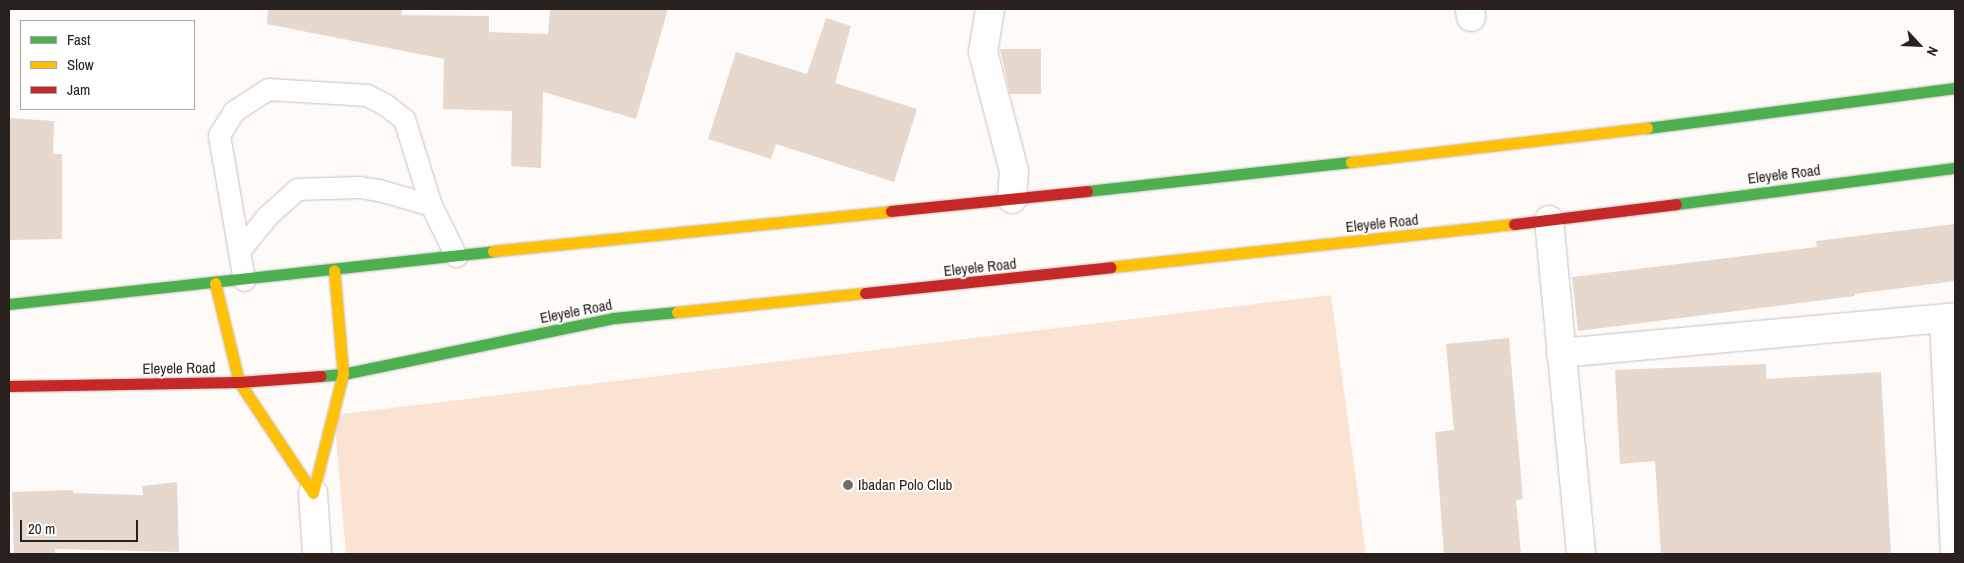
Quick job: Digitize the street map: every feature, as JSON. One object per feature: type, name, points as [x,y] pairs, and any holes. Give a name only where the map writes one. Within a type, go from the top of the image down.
[{"type":"main road","points":[[9,304],[244,280],[603,239],[1012,199],[1537,142],[1955,88]]},
{"type":"main road","name":"Eleyele Road","points":[[9,386],[239,382],[343,374],[614,318],[1033,276],[1549,220],[1955,168]]},
{"type":"main road","points":[[313,493],[343,374],[334,270]]},
{"type":"main road","points":[[215,283],[239,382],[313,493]]},
{"type":"street","points":[[990,9],[983,52],[1014,171],[1012,199]]},
{"type":"street","points":[[1549,220],[1582,554]]},
{"type":"street","points":[[1561,353],[1949,318],[1955,554]]},
{"type":"street","points":[[313,493],[317,554]]},
{"type":"lane","points":[[244,280],[220,135],[234,111],[268,89],[367,95],[386,105],[404,119],[431,205],[456,256]]},
{"type":"lane","points":[[239,250],[267,216],[284,198],[297,188],[359,187],[379,190],[431,205]]},
{"type":"shaded area","name":"Ibadan Polo Club","points":[[1331,295],[1366,554],[346,554],[334,415]]},
{"type":"building","points":[[268,9],[402,9],[401,15],[489,16],[489,32],[548,34],[550,9],[668,9],[636,119],[543,92],[541,168],[511,166],[512,111],[443,109],[444,59],[267,24]]},
{"type":"building","points":[[826,18],[851,26],[835,83],[917,109],[894,182],[776,144],[771,159],[708,139],[736,52],[807,74]]},
{"type":"building","points":[[1000,49],[1041,49],[1041,94],[1010,94]]},
{"type":"building","points":[[9,118],[54,121],[53,154],[62,154],[62,239],[9,240]]},
{"type":"building","points":[[1955,224],[1955,281],[1855,294],[1855,296],[1578,331],[1572,277],[1817,247],[1816,241]]},
{"type":"building","points":[[1509,338],[1523,499],[1516,500],[1521,554],[1444,554],[1435,432],[1454,430],[1446,344]]},
{"type":"building","points":[[1766,364],[1766,379],[1881,372],[1891,554],[1661,554],[1655,461],[1620,464],[1615,370]]},
{"type":"building","points":[[177,482],[179,552],[55,549],[55,554],[14,554],[12,492],[73,490],[73,493],[143,495],[142,486]]},
{"type":"traffic: fast","points":[[1647,128],[1955,88]]},
{"type":"traffic: fast","points":[[1087,191],[1351,162]]},
{"type":"traffic: fast","points":[[1676,204],[1955,168]]},
{"type":"traffic: fast","points":[[9,304],[493,251]]},
{"type":"traffic: fast","points":[[321,376],[343,374],[614,318],[677,312]]},
{"type":"traffic: slow","points":[[1351,162],[1647,128]]},
{"type":"traffic: slow","points":[[493,251],[891,211]]},
{"type":"traffic: slow","points":[[1111,267],[1514,224]]},
{"type":"traffic: slow","points":[[313,493],[343,374],[334,270]]},
{"type":"traffic: slow","points":[[215,283],[239,382],[313,493]]},
{"type":"traffic: slow","points":[[677,312],[865,293]]},
{"type":"traffic: jam","points":[[891,211],[1087,191]]},
{"type":"traffic: jam","points":[[1514,224],[1676,204]]},
{"type":"traffic: jam","points":[[865,293],[1111,267]]},
{"type":"traffic: jam","points":[[9,386],[239,382],[321,376]]},
{"type":"place","name":"Ibadan Polo Club","points":[[848,485]]}]
